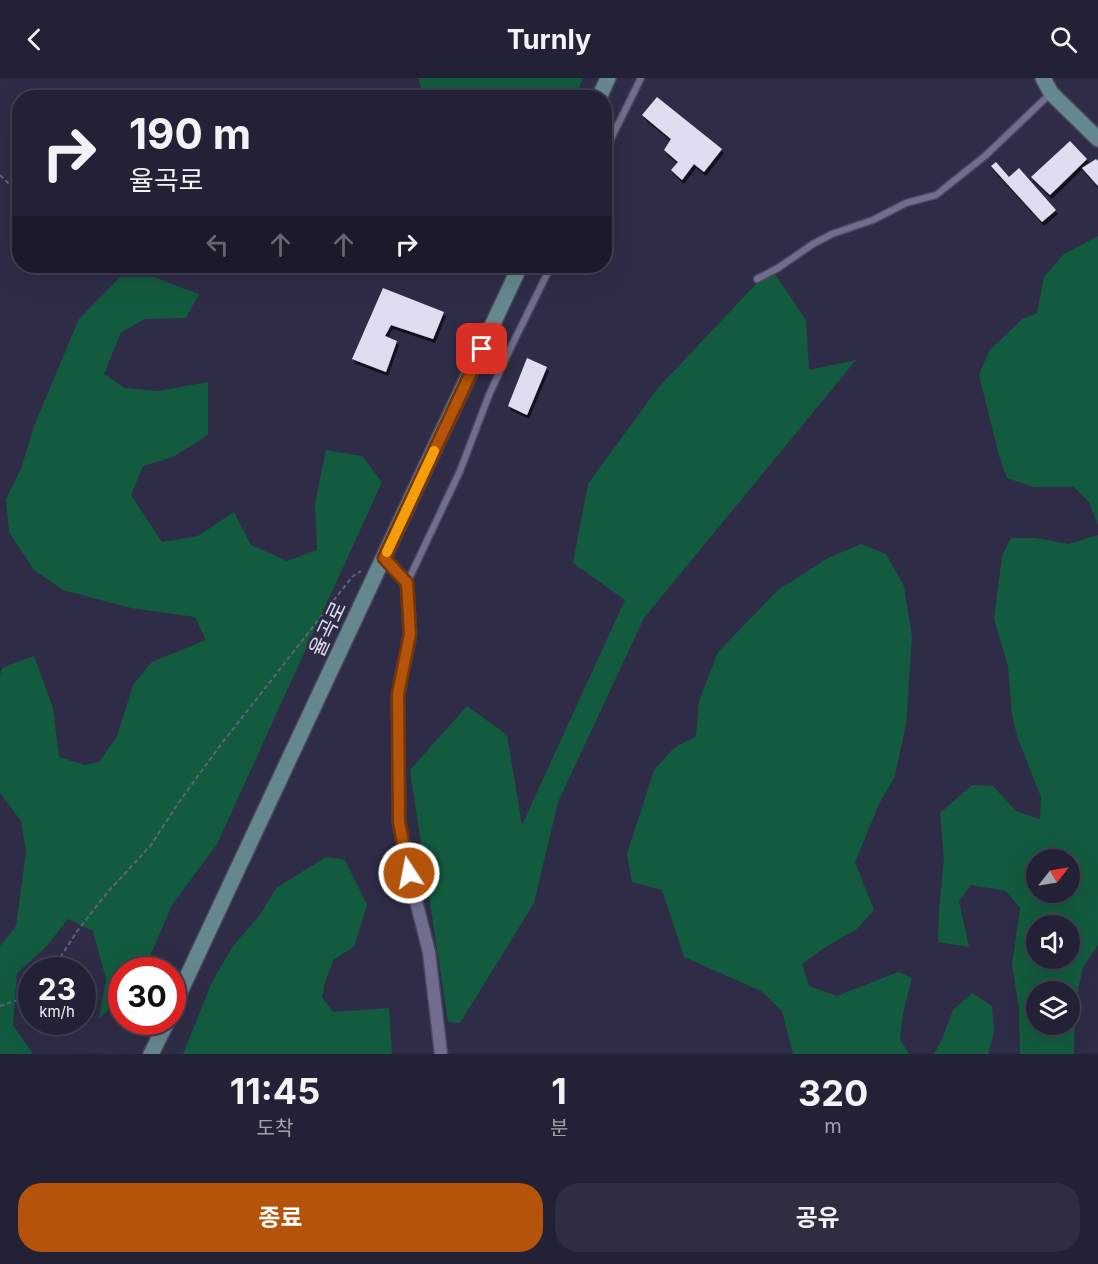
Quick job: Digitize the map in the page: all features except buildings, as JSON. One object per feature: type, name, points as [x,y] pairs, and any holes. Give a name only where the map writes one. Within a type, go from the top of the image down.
[{"type":"street","points":[[1043,78],[1051,93],[1098,140]]},
{"type":"street","name":"율곡로","points":[[186,980],[517,273]]},
{"type":"street","points":[[384,558],[407,583],[410,634],[398,694],[399,822],[429,952],[441,1054]]},
{"type":"street","points":[[151,1054],[160,1035]]},
{"type":"lane","points":[[612,137],[641,78]]},
{"type":"lane","points":[[757,279],[832,234],[873,220],[906,203],[936,195],[985,156],[1051,93]]},
{"type":"lane","points":[[407,583],[459,471],[489,395],[548,273]]},
{"type":"path","points":[[0,175],[12,187]]},
{"type":"path","points":[[60,957],[106,894],[151,845],[178,802],[219,747],[352,577],[384,558]]},
{"type":"path","points":[[0,1006],[18,1000]]},
{"type":"green space","points":[[418,78],[583,78],[578,90],[422,90]]},
{"type":"green space","points":[[1098,236],[1098,525],[1089,502],[1074,487],[1033,487],[1007,478],[979,375],[989,351],[1022,319],[1037,313],[1044,277],[1064,254]]},
{"type":"green space","points":[[771,268],[806,320],[809,370],[856,360],[644,618],[558,802],[534,903],[460,1023],[448,1022],[410,770],[467,706],[507,735],[522,825],[625,600],[573,563],[588,484],[657,389]]},
{"type":"green space","points":[[120,277],[153,277],[199,294],[186,318],[145,319],[121,332],[104,374],[125,388],[158,391],[208,382],[208,435],[173,457],[143,466],[131,495],[162,542],[198,536],[234,512],[251,545],[287,561],[317,550],[315,504],[326,450],[362,456],[382,482],[217,844],[172,905],[150,957],[108,957],[108,1010],[99,1019],[106,979],[93,931],[68,919],[46,947],[35,957],[18,957],[13,1025],[33,1054],[0,1054],[0,946],[16,926],[26,852],[21,821],[0,793],[0,675],[2,668],[34,656],[53,708],[59,757],[85,765],[99,762],[117,736],[133,685],[152,662],[206,640],[195,617],[131,608],[63,590],[34,570],[9,532],[6,499],[21,469],[34,426],[79,319]]},
{"type":"green space","points":[[1098,535],[1098,945],[1083,967],[1080,981],[1026,981],[1026,1035],[1074,1035],[1074,1054],[1020,1054],[1019,1008],[1012,965],[1020,908],[1006,891],[971,885],[959,901],[969,947],[938,942],[944,858],[940,813],[972,785],[993,786],[1016,811],[1040,819],[1041,797],[1017,736],[1012,714],[1008,666],[994,619],[1002,556],[1011,538],[1036,538],[1069,544]]},
{"type":"green space","points":[[861,544],[886,554],[904,586],[912,637],[906,724],[895,776],[879,804],[855,862],[874,910],[857,929],[802,964],[809,986],[837,996],[898,972],[912,978],[903,1013],[900,1039],[909,1054],[793,1054],[782,1011],[761,991],[684,957],[662,890],[632,882],[627,854],[654,770],[674,748],[696,736],[699,701],[718,652],[777,591],[828,558]]},
{"type":"green space","points":[[326,857],[345,860],[367,905],[354,947],[334,959],[322,997],[333,1012],[389,1008],[392,1054],[183,1054],[212,982],[233,946],[260,915],[276,888]]},
{"type":"green space","points":[[972,993],[992,1006],[994,1032],[988,1054],[934,1054],[953,1010]]},
{"type":"slow traffic","points":[[387,552],[434,451]]},
{"type":"route","points":[[409,873],[399,822],[398,694],[410,634],[407,583],[384,558],[482,349]]}]
